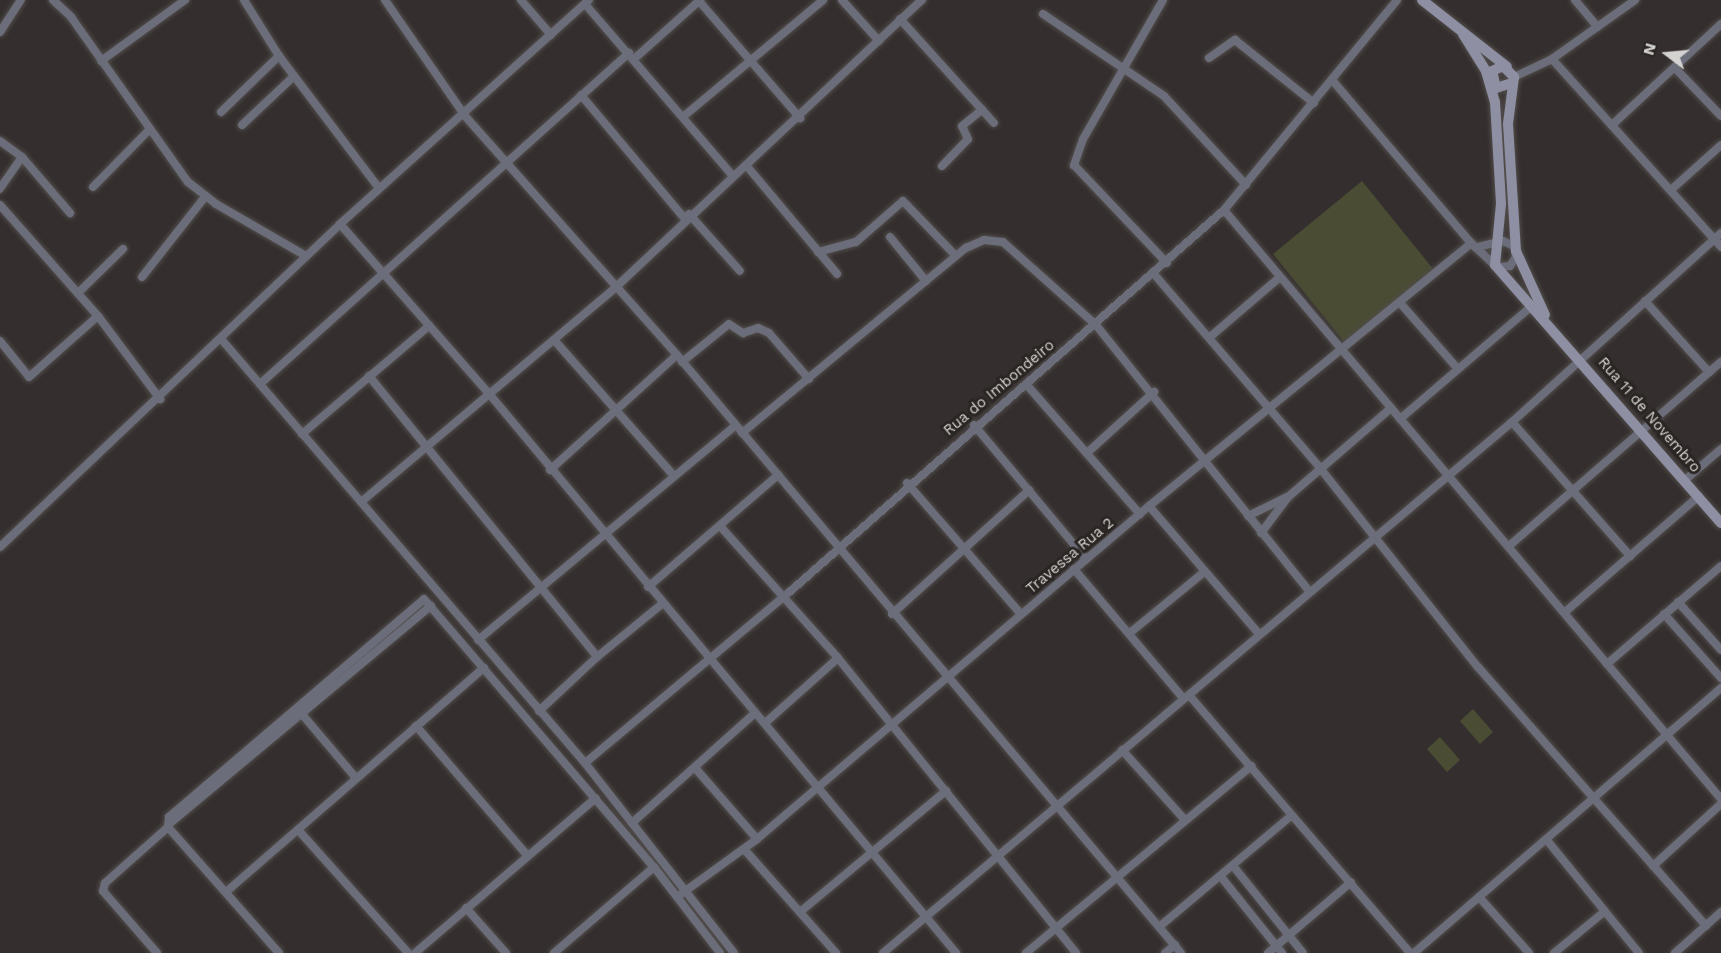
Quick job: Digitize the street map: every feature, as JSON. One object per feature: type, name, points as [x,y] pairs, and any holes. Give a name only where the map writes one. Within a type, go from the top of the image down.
[{"type":"main road","points":[[1422,0],[1507,67],[1513,80],[1503,90],[1491,83],[1463,34]]},
{"type":"main road","points":[[1495,265],[1501,184],[1491,83],[1495,68],[1507,67]]},
{"type":"main road","name":"Rua 11 de Novembro","points":[[1513,80],[1508,124],[1516,250],[1552,328]]},
{"type":"main road","name":"Rua 11 de Novembro","points":[[1495,265],[1582,361],[1721,523]]},
{"type":"street","points":[[0,32],[21,0]]},
{"type":"street","points":[[53,0],[150,129],[205,197],[306,256]]},
{"type":"street","points":[[101,61],[185,0]]},
{"type":"street","points":[[245,0],[279,56],[379,188]]},
{"type":"street","points":[[385,0],[465,116],[680,358],[735,426],[840,546],[892,614],[1181,953]]},
{"type":"street","points":[[521,0],[551,34]]},
{"type":"street","points":[[684,116],[753,61],[823,0]]},
{"type":"street","points":[[842,0],[879,41]]},
{"type":"street","points":[[361,502],[491,396],[616,287],[687,216],[800,118],[922,0]]},
{"type":"street","points":[[1163,0],[1080,145],[1075,167],[1167,263]]},
{"type":"street","name":"Rua do Imbondeiro","points":[[585,763],[786,595],[907,483],[1096,325],[1224,210],[1333,81],[1397,0]]},
{"type":"street","points":[[1575,0],[1598,27]]},
{"type":"street","points":[[1513,80],[1552,59],[1635,0]]},
{"type":"street","points":[[260,384],[385,277],[508,166],[581,95],[699,1],[800,118]]},
{"type":"street","points":[[0,547],[160,399],[340,224],[465,116],[587,2],[733,176]]},
{"type":"street","points":[[1043,14],[1178,108],[1246,185]]},
{"type":"street","points":[[900,19],[993,123]]},
{"type":"street","points":[[1612,125],[1721,24]]},
{"type":"street","points":[[1209,58],[1235,40],[1314,103]]},
{"type":"street","points":[[220,112],[279,56]]},
{"type":"street","points":[[1552,59],[1671,189],[1718,236],[1721,247]]},
{"type":"street","points":[[1675,68],[1721,116]]},
{"type":"street","points":[[242,125],[294,76]]},
{"type":"street","points":[[1333,81],[1474,245],[1495,265],[1510,266],[1516,250],[1508,242],[1474,245]]},
{"type":"street","points":[[581,95],[687,216],[740,272]]},
{"type":"street","points":[[942,166],[968,139],[962,126],[982,110]]},
{"type":"street","points":[[93,187],[150,129]]},
{"type":"street","points":[[0,141],[22,157],[70,213]]},
{"type":"street","points":[[1671,189],[1721,146]]},
{"type":"street","points":[[0,189],[22,157]]},
{"type":"street","points":[[746,165],[837,274]]},
{"type":"street","points":[[142,277],[205,197]]},
{"type":"street","points":[[818,252],[856,242],[903,201],[956,256]]},
{"type":"street","points":[[0,204],[98,316],[160,399]]},
{"type":"street","points":[[1224,210],[1721,799]]},
{"type":"street","points":[[340,224],[491,396],[550,470],[708,659],[817,784],[956,953]]},
{"type":"street","points":[[883,953],[1309,591],[1449,477],[1582,361],[1718,236]]},
{"type":"street","points":[[890,237],[926,281]]},
{"type":"street","points":[[742,433],[956,256],[984,240],[1012,245],[1096,325],[1154,392],[1248,516],[1309,591]]},
{"type":"street","name":"Travessa Rua 2","points":[[676,897],[744,849],[817,784],[946,678],[1074,568],[1474,245]]},
{"type":"street","points":[[78,293],[123,249]]},
{"type":"street","points":[[1154,274],[1320,468],[1478,668],[1706,926]]},
{"type":"street","points":[[1210,337],[1280,277]]},
{"type":"street","points":[[1645,301],[1709,372]]},
{"type":"street","points":[[1401,304],[1458,369]]},
{"type":"street","points":[[1400,418],[1532,306]]},
{"type":"street","points":[[0,341],[29,377],[98,316]]},
{"type":"street","points":[[550,470],[680,358],[729,324],[743,333],[758,328],[769,333],[809,379]]},
{"type":"street","points":[[302,434],[429,326]]},
{"type":"street","points":[[222,340],[585,763],[687,890],[734,953]]},
{"type":"street","points":[[555,341],[674,477]]},
{"type":"street","points":[[1509,546],[1721,362]]},
{"type":"street","points":[[369,376],[544,588],[597,657]]},
{"type":"street","points":[[1026,384],[1140,514]]},
{"type":"street","points":[[1087,453],[1154,392]]},
{"type":"street","points":[[1262,533],[1288,497],[1391,408]]},
{"type":"street","points":[[1512,422],[1630,556]]},
{"type":"street","points":[[974,425],[1086,559]]},
{"type":"street","points":[[478,640],[544,588],[735,426]]},
{"type":"street","points":[[1685,480],[1721,449]]},
{"type":"street","points":[[648,587],[778,475]]},
{"type":"street","points":[[907,483],[1021,614]]},
{"type":"street","points":[[892,614],[1029,490]]},
{"type":"street","points":[[1565,612],[1699,496]]},
{"type":"street","points":[[1248,516],[1288,497]]},
{"type":"street","points":[[1149,506],[1259,634]]},
{"type":"street","points":[[720,526],[786,595],[888,724],[946,791],[996,858],[1077,953]]},
{"type":"street","points":[[1607,664],[1721,566]]},
{"type":"street","points":[[1074,568],[1251,766],[1291,816],[1412,953],[1721,688]]},
{"type":"street","points":[[1131,632],[1204,572]]},
{"type":"street","points":[[168,826],[173,811],[418,600],[431,606],[596,798],[654,867],[720,953]]},
{"type":"street","points":[[1677,602],[1721,650]]},
{"type":"street","points":[[539,711],[597,657],[662,604]]},
{"type":"street","points":[[157,953],[103,891],[105,883],[168,826],[431,606]]},
{"type":"street","points":[[1664,614],[1721,678]]},
{"type":"street","points":[[765,723],[838,658]]},
{"type":"street","points":[[226,892],[300,832],[356,778],[484,668]]},
{"type":"street","points":[[302,713],[356,778]]},
{"type":"street","points":[[632,823],[696,769],[755,713]]},
{"type":"street","points":[[416,726],[527,855]]},
{"type":"street","points":[[1122,750],[1185,820]]},
{"type":"street","points":[[1026,953],[1251,766]]},
{"type":"street","points":[[696,769],[756,839]]},
{"type":"street","points":[[800,912],[946,791]]},
{"type":"street","points":[[415,953],[596,798]]},
{"type":"street","points":[[1653,866],[1721,804]]},
{"type":"street","points":[[1159,927],[1222,878],[1291,816]]},
{"type":"street","points":[[168,826],[279,953]]},
{"type":"street","points":[[300,832],[408,953]]},
{"type":"street","points":[[1546,839],[1639,953]]},
{"type":"street","points":[[744,849],[836,953]]},
{"type":"street","points":[[554,953],[654,867]]},
{"type":"street","points":[[1234,867],[1303,953]]},
{"type":"street","points":[[1222,878],[1279,950]]},
{"type":"street","points":[[1268,953],[1279,950],[1288,936],[1351,882]]},
{"type":"street","points":[[1479,897],[1529,953]]},
{"type":"street","points":[[466,908],[506,953]]},
{"type":"street","points":[[1554,953],[1604,912]]},
{"type":"street","points":[[1675,953],[1721,912]]},
{"type":"street","points":[[1165,953],[1174,945]]},
{"type":"green space","points":[[1362,181],[1434,270],[1345,343],[1273,254]]},
{"type":"green space","points":[[1473,709],[1493,732],[1480,744],[1460,721]]},
{"type":"green space","points":[[1440,737],[1460,760],[1447,772],[1427,749]]}]
